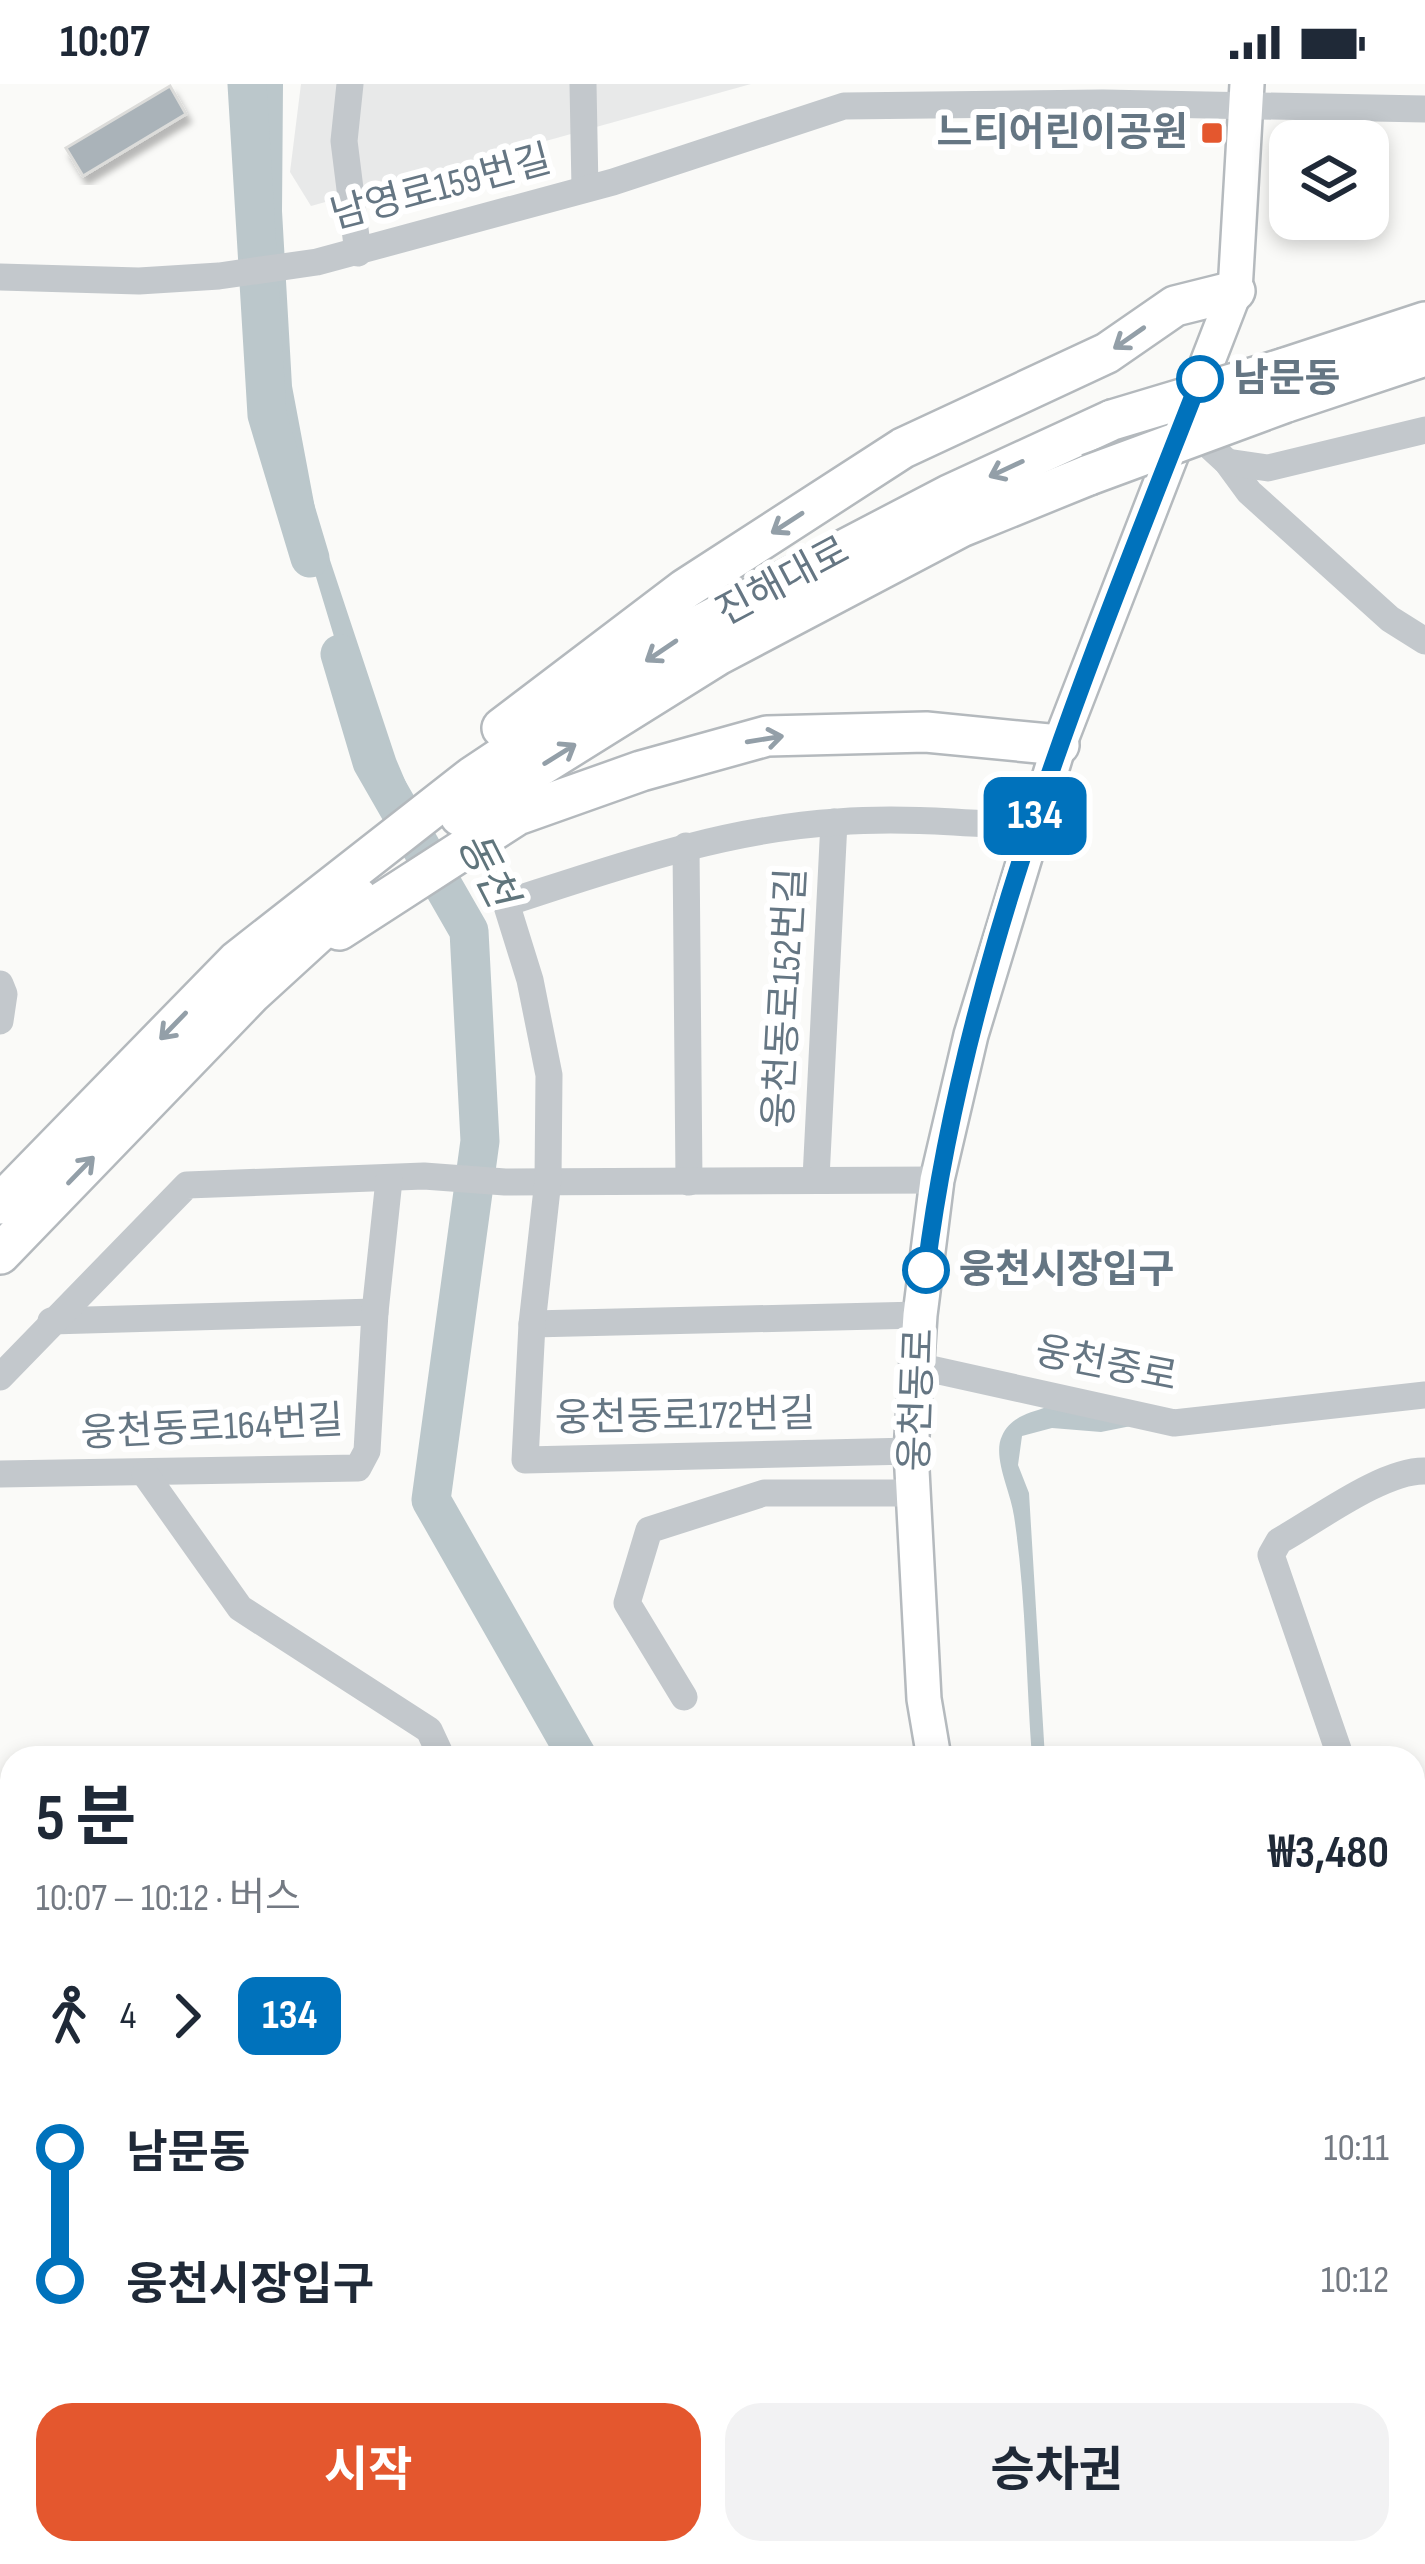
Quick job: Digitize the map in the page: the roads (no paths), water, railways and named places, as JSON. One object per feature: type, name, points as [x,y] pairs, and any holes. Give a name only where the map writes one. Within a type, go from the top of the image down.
[{"type":"highway","points":[[0,1254],[244,977],[355,882],[466,769],[685,589],[903,448],[1107,353],[1175,306],[1234,291]]},
{"type":"highway","points":[[1284,385],[1425,322]]},
{"type":"highway","points":[[1284,385],[1425,356]]},
{"type":"highway","name":"진해대로","points":[[466,769],[702,624],[949,495],[1112,420],[1284,385]]},
{"type":"highway","name":"진해대로","points":[[460,833],[718,655],[961,527],[1089,475],[1284,385]]},
{"type":"highway","points":[[0,1204],[244,977],[355,882],[460,833],[641,771],[767,736],[926,731],[1059,745]]},
{"type":"main road","name":"웅천동로","points":[[932,1746],[921,1658],[910,1450],[937,1180],[971,1035],[1059,745],[1234,291],[1246,96]]},
{"type":"street","points":[[350,84],[344,141],[358,253]]},
{"type":"street","name":"남영로159번길","points":[[583,84],[585,189]]},
{"type":"street","name":"남영로159번길","points":[[0,277],[139,281],[317,262],[585,189],[844,95],[1103,93],[1412,100]]},
{"type":"street","points":[[1183,422],[1227,462],[1249,492],[1390,620],[1425,641]]},
{"type":"street","points":[[1227,462],[1268,469],[1425,430]]},
{"type":"street","name":"웅천동로152번길","points":[[548,1180],[549,1075],[530,980],[506,903],[686,846],[834,822],[1032,826]]},
{"type":"street","name":"웅천동로152번길","points":[[816,1178],[834,822]]},
{"type":"street","points":[[686,846],[689,1182]]},
{"type":"street","points":[[0,984],[4,994],[0,1022]]},
{"type":"street","points":[[0,1377],[187,1185],[424,1176],[505,1182],[937,1180]]},
{"type":"street","name":"웅천동로164번길","points":[[0,1474],[358,1468],[368,1451],[375,1312],[389,1180]]},
{"type":"street","name":"웅천동로172번길","points":[[548,1180],[532,1324],[525,1460],[910,1450]]},
{"type":"street","points":[[51,1321],[375,1312]]},
{"type":"street","points":[[532,1324],[920,1315]]},
{"type":"street","name":"웅천중로","points":[[917,1366],[1174,1423],[1425,1395]]},
{"type":"street","points":[[1337,1746],[1271,1556],[1279,1541],[1371,1489],[1407,1470],[1425,1471]]},
{"type":"street","points":[[145,1474],[240,1607],[429,1730],[436,1746]]},
{"type":"street","points":[[684,1697],[627,1604],[649,1531],[764,1492],[915,1493]]},
{"type":"waterway","name":"동천","points":[[247,84],[267,415],[310,558]]},
{"type":"waterway","name":"동천","points":[[340,654],[372,762],[469,931],[480,1141],[431,1500],[571,1746]]},
{"type":"place","name":"느티어린이공원","points":[[1212,133]]},
{"type":"place","name":"남문동","points":[[1200,379]]},
{"type":"place","name":"웅천시장입구","points":[[926,1270]]}]
